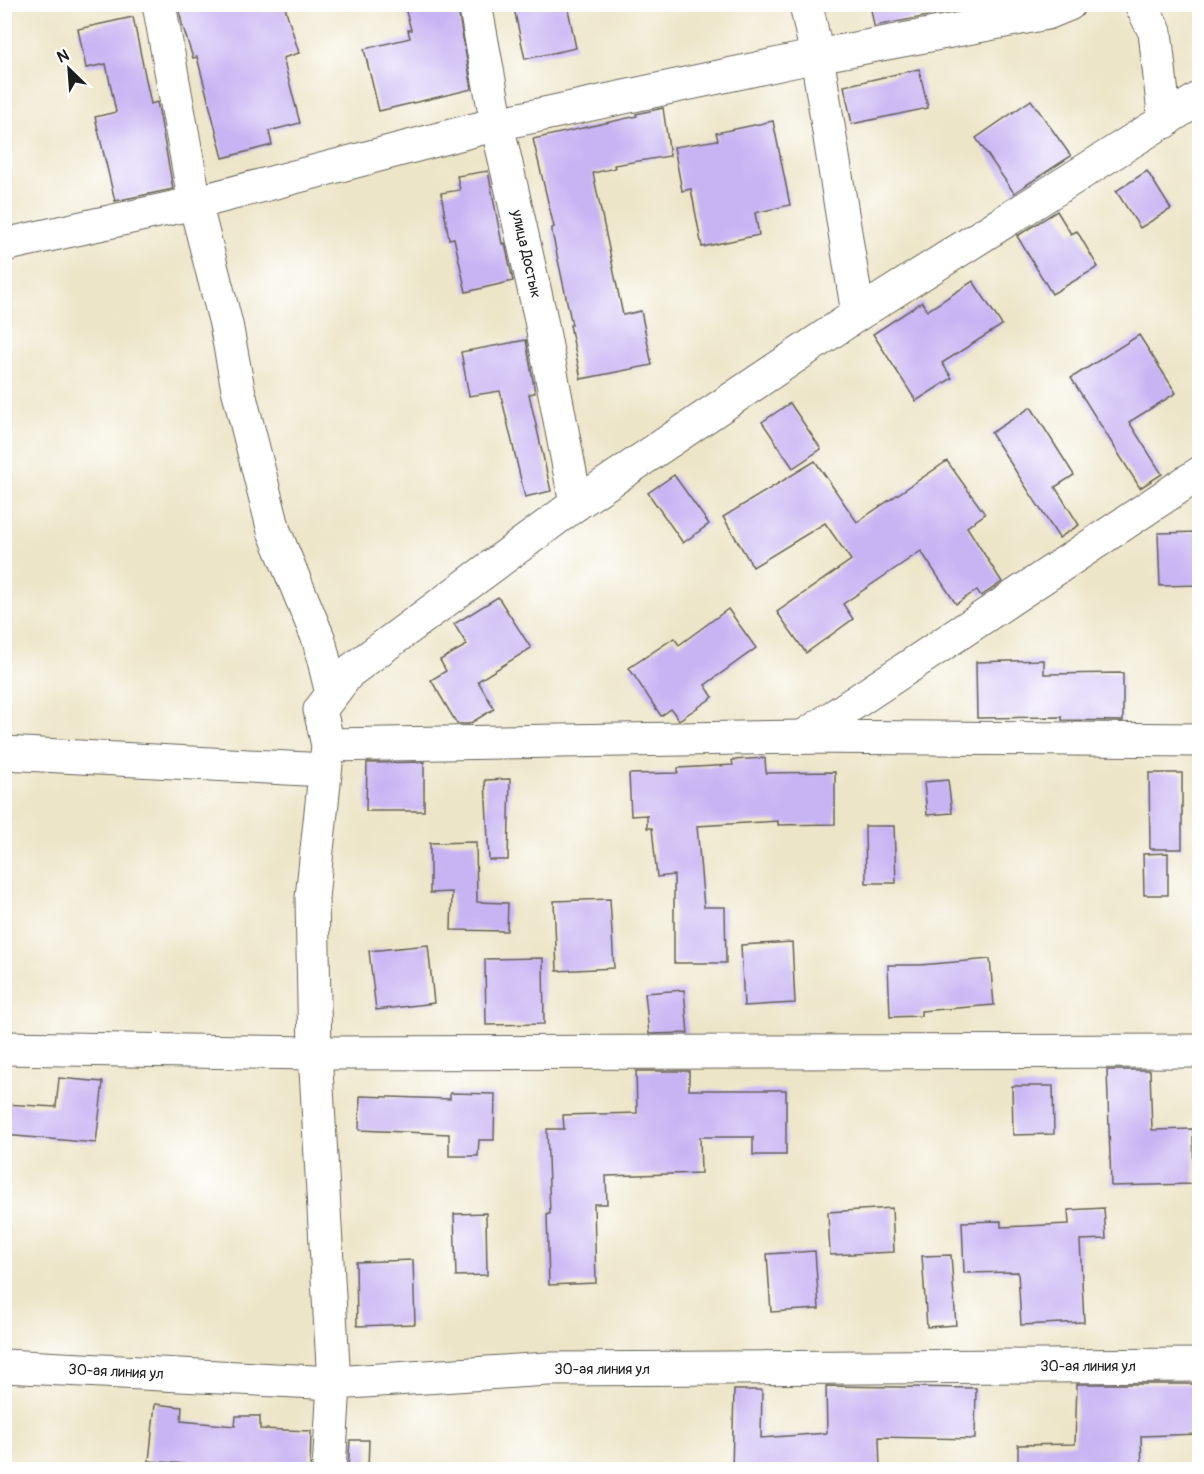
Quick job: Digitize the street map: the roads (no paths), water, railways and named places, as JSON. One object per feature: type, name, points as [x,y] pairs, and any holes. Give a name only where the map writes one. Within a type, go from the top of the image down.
[{"type":"street","points":[[159,4],[195,203],[226,324],[238,389],[274,531],[319,640],[332,694]]},
{"type":"street","name":"улица Достык","points":[[475,4],[497,124],[540,315],[576,504]]},
{"type":"street","points":[[806,4],[817,56],[858,314]]},
{"type":"street","points":[[4,245],[195,203],[497,124],[817,56],[1047,13],[1069,4]]},
{"type":"street","points":[[1141,4],[1155,32],[1164,122]]},
{"type":"street","points":[[329,1470],[334,1383],[315,1053],[312,898],[327,758],[320,710],[349,672],[576,504],[858,314],[1200,98]]},
{"type":"street","points":[[803,738],[1200,473]]},
{"type":"street","points":[[4,753],[327,758],[803,738],[1200,740]]},
{"type":"street","points":[[4,1048],[315,1053],[1200,1051]]},
{"type":"street","name":"30-ая линия ул","points":[[4,1366],[334,1383],[548,1369],[1200,1365]]}]
